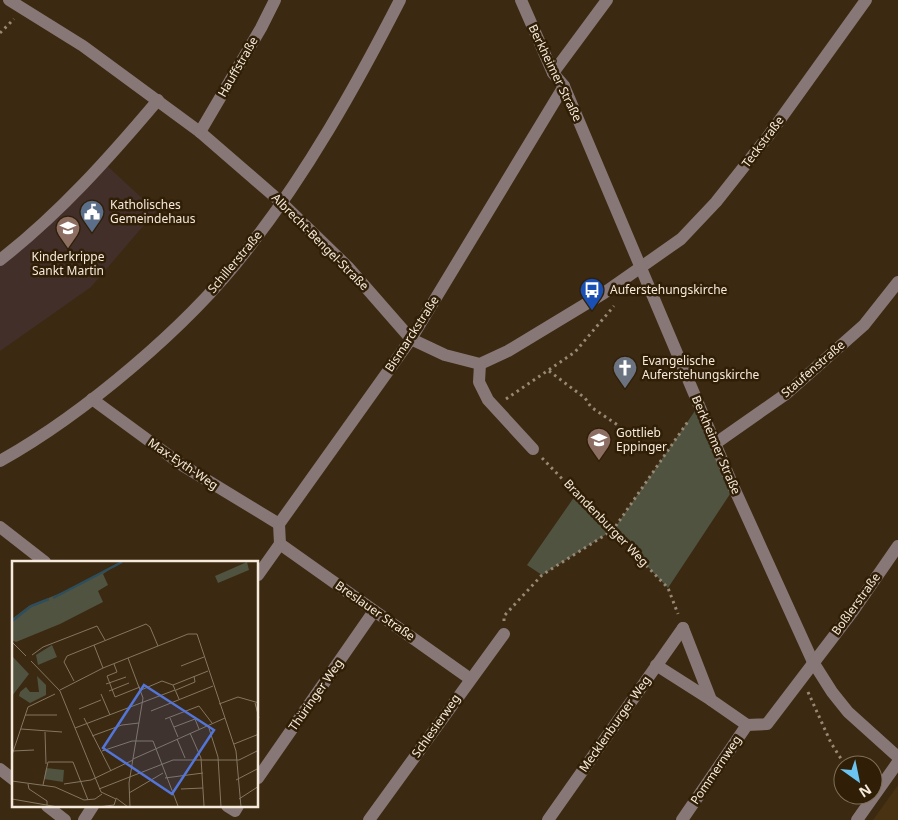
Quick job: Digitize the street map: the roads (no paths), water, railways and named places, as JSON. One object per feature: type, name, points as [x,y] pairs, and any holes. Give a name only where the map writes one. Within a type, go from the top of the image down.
[{"type":"street","name":"Albrecht-Bengel-Straße","points":[[10,0],[83,46],[200,132],[282,203],[348,267],[411,339],[445,355],[480,364]]},
{"type":"street","name":"Hauffstraße","points":[[200,132],[261,28],[275,0]]},
{"type":"street","name":"Schillerstraße","points":[[0,461],[92,399],[138,361],[192,311],[245,253],[282,203],[376,46],[400,0]]},
{"type":"street","name":"Berkheimer Straße","points":[[521,0],[553,73],[564,86],[642,266],[699,405],[814,662],[832,692],[848,712],[898,757]]},
{"type":"street","points":[[553,73],[607,0]]},
{"type":"street","name":"Teckstraße","points":[[642,266],[681,239],[716,202],[769,135],[866,0]]},
{"type":"street","name":"Bismarckstraße","points":[[279,524],[411,339],[564,86]]},
{"type":"street","points":[[0,260],[80,190],[158,100]]},
{"type":"street","points":[[533,449],[488,400],[479,382],[480,364],[508,351],[609,290],[642,266]]},
{"type":"street","name":"Staufenstraße","points":[[716,443],[786,394],[857,332],[898,282]]},
{"type":"street","name":"Max-Eyth-Weg","points":[[92,399],[182,466],[279,524]]},
{"type":"street","points":[[259,574],[280,544],[279,524]]},
{"type":"street","points":[[0,527],[45,561]]},
{"type":"street","name":"Breslauer Straße","points":[[280,544],[469,678]]},
{"type":"street","name":"Boßlerstraße","points":[[814,662],[898,546]]},
{"type":"street","name":"Thüringer Weg","points":[[259,777],[374,611]]},
{"type":"street","name":"Mecklenburger Weg","points":[[548,820],[683,628],[711,700]]},
{"type":"street","name":"Schlesierweg","points":[[369,820],[469,678],[504,634]]},
{"type":"street","name":"Pommernweg","points":[[682,820],[747,725],[767,724],[814,662]]},
{"type":"street","points":[[656,665],[747,725]]},
{"type":"street","points":[[857,820],[898,762]]},
{"type":"street","points":[[0,769],[12,778]]},
{"type":"street","points":[[50,808],[65,820]]},
{"type":"street","points":[[84,820],[92,808]]},
{"type":"place","name":"Katholisches Gemeindehaus","points":[[92,233]]},
{"type":"place","name":"Kinderkrippe Sankt Martin","points":[[68,249]]},
{"type":"place","name":"Auferstehungskirche","points":[[592,311]]},
{"type":"place","name":"Evangelische Auferstehungskirche","points":[[625,389]]},
{"type":"place","name":"Gottlieb Eppinger","points":[[599,461]]}]
